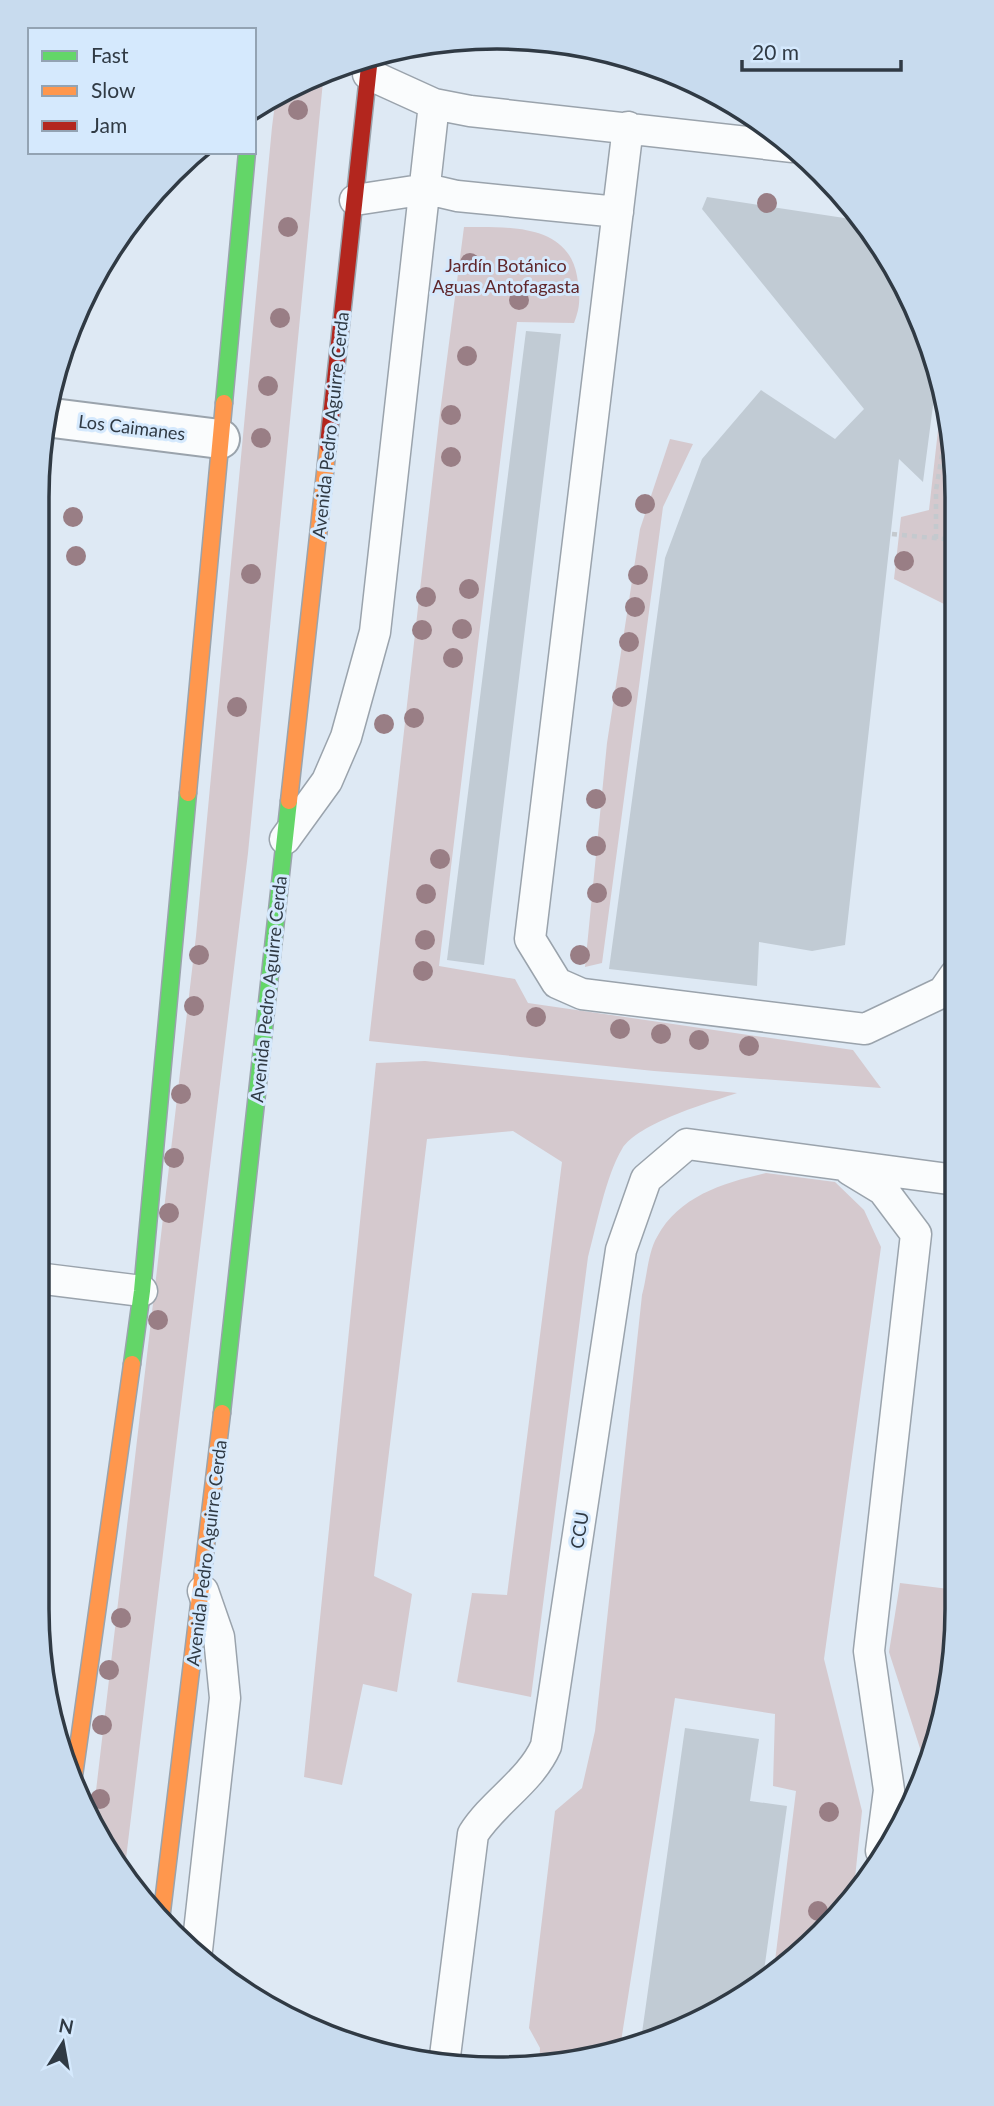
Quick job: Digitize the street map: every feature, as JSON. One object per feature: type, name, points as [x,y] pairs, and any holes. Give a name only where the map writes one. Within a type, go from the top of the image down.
[{"type":"main road","name":"Avenida Pedro Aguirre Cerda","points":[[163,1907],[202,1588],[369,68]]},
{"type":"main road","points":[[76,1761],[142,1291],[247,154]]},
{"type":"street","name":"Los Caimanes","points":[[57,418],[220,439]]},
{"type":"lane","points":[[371,67],[434,104],[470,111],[773,145]]},
{"type":"lane","points":[[285,839],[327,781],[345,737],[375,632],[434,104]]},
{"type":"lane","points":[[628,127],[530,939],[557,983],[582,993],[865,1029],[945,989]]},
{"type":"lane","points":[[355,200],[426,189],[457,196],[618,212]]},
{"type":"lane","name":"CCU","points":[[445,2054],[472,1834],[485,1815],[537,1768],[546,1746],[621,1250],[646,1179],[687,1144],[945,1178]]},
{"type":"lane","name":"CCU","points":[[841,1164],[883,1189],[916,1234],[869,1651],[889,1790],[883,1836]]},
{"type":"lane","points":[[49,1279],[142,1291]]},
{"type":"lane","points":[[198,1942],[225,1698],[219,1637],[202,1588]]},
{"type":"path","points":[[936,539],[936,490],[942,452]]},
{"type":"path","points":[[892,534],[945,540]]},
{"type":"green space","points":[[323,84],[248,853],[126,1859],[94,1805],[196,936],[274,108]]},
{"type":"green space","name":"Jardín Botánico Aguas Antofagasta","points":[[464,227],[516,229],[548,237],[561,246],[571,259],[577,276],[579,300],[574,323],[517,322],[439,966],[515,979],[528,1003],[853,1050],[881,1088],[654,1071],[369,1041],[440,413]]},
{"type":"green space","points":[[939,425],[944,468],[945,604],[894,579],[901,517],[929,510]]},
{"type":"green space","points":[[670,439],[693,444],[663,507],[602,963],[585,967],[607,743],[640,529]]},
{"type":"green space","points":[[425,1061],[737,1093],[692,1108],[643,1131],[622,1149],[611,1173],[588,1257],[531,1697],[457,1682],[472,1593],[507,1595],[562,1162],[513,1131],[427,1139],[374,1576],[412,1594],[397,1692],[363,1684],[342,1785],[304,1777],[376,1063]]},
{"type":"green space","points":[[766,1173],[835,1182],[864,1210],[881,1247],[824,1659],[862,1811],[855,1878],[814,1926],[775,1960],[796,1791],[773,1786],[775,1714],[675,1698],[621,2039],[540,2055],[540,2048],[529,2028],[555,1811],[582,1788],[595,1731],[642,1295],[650,1257],[657,1237],[677,1211],[704,1193],[734,1181]]},
{"type":"green space","points":[[900,1583],[945,1589],[941,1667],[930,1725],[921,1752],[889,1652]]},
{"type":"building","points":[[707,197],[847,218],[885,273],[899,299],[921,353],[934,399],[923,482],[899,459],[845,945],[812,951],[759,942],[757,986],[609,969],[665,558],[702,459],[761,390],[835,439],[864,409],[702,209]]},
{"type":"building","points":[[526,331],[561,334],[484,965],[447,960]]},
{"type":"building","points":[[685,1728],[759,1739],[750,1801],[787,1806],[764,1968],[695,2011],[642,2033]]},
{"type":"traffic: fast","points":[[224,403],[247,154]]},
{"type":"traffic: fast","points":[[132,1364],[142,1291],[188,793]]},
{"type":"traffic: fast","points":[[222,1413],[289,801]]},
{"type":"traffic: slow","points":[[188,793],[224,403]]},
{"type":"traffic: slow","points":[[289,801],[328,445]]},
{"type":"traffic: slow","points":[[76,1761],[132,1364]]},
{"type":"traffic: slow","points":[[163,1907],[222,1413]]},
{"type":"traffic: jam","points":[[328,445],[369,68]]}]
